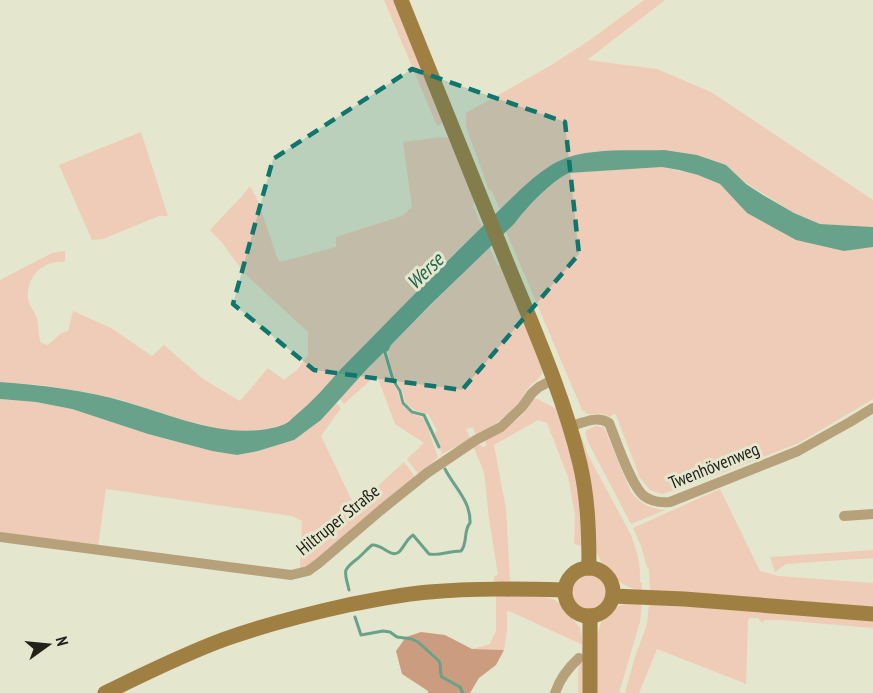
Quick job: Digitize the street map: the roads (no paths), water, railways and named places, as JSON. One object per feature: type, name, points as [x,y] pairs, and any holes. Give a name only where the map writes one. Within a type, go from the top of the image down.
[{"type":"main road","points":[[401,0],[554,379],[580,464],[586,495],[589,568]]},
{"type":"main road","points":[[589,568],[605,573],[613,588],[610,604],[605,610],[590,616],[573,609],[568,604],[566,596],[568,582],[572,576],[580,570],[589,568]]},
{"type":"main road","points":[[105,693],[216,643],[260,627],[311,613],[428,592],[566,590]]},
{"type":"main road","points":[[613,596],[684,599],[873,614]]},
{"type":"main road","points":[[590,616],[590,693]]},
{"type":"street","name":"Hiltruper Straße","points":[[0,537],[291,575],[308,571],[427,473],[476,440],[501,427],[522,407],[532,393],[554,379]]},
{"type":"street","name":"Twenhövenweg","points":[[569,428],[596,419],[603,419],[609,423],[633,482],[641,495],[661,503],[670,502],[798,451],[873,408]]},
{"type":"street","points":[[844,516],[873,514]]},
{"type":"street","points":[[555,693],[568,668],[579,658]]},
{"type":"waterway","points":[[384,349],[403,403],[412,412],[424,415],[439,447]]},
{"type":"waterway","points":[[349,590],[346,569],[372,545],[394,554],[400,551],[413,535],[429,554],[461,551],[470,523],[470,515],[465,501],[445,469]]},
{"type":"waterway","points":[[355,617],[361,635],[383,631],[418,642],[439,661],[442,677],[460,687],[463,693]]},
{"type":"water label","name":"Werse","points":[[425,271]]}]
